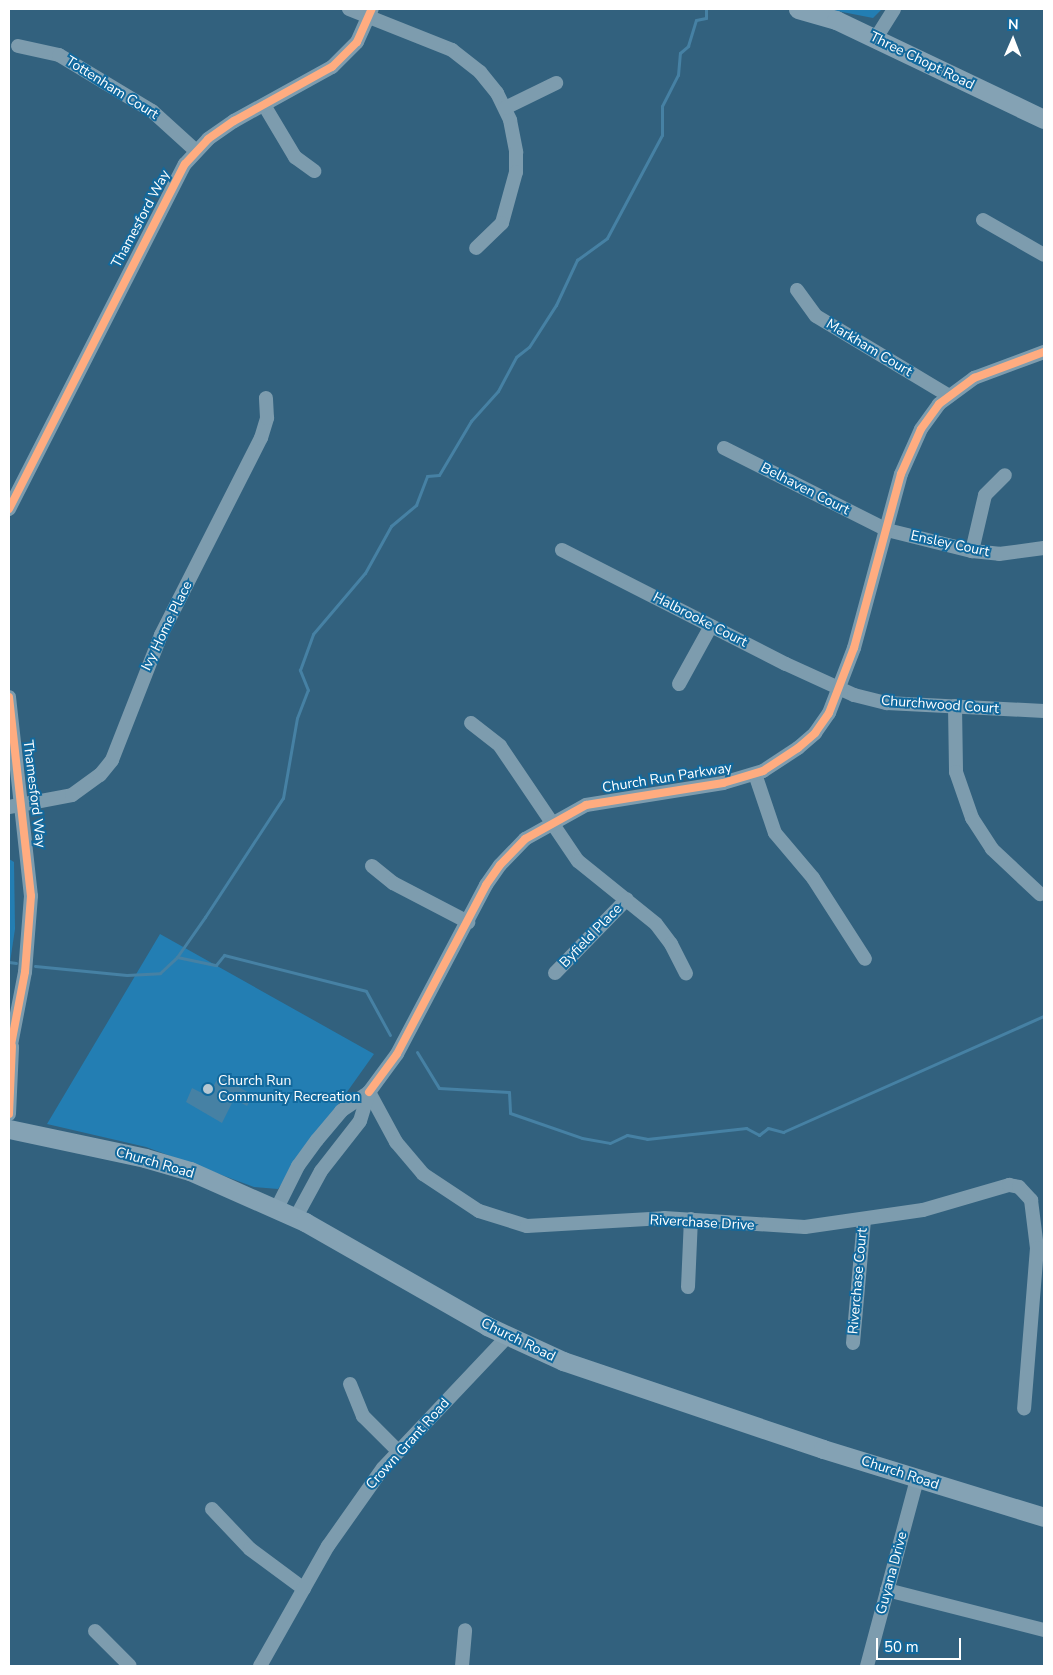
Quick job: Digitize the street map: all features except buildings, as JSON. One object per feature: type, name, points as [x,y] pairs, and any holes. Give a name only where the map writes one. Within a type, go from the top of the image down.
[{"type":"main road","name":"Three Chopt Road","points":[[798,9],[836,20],[1044,119]]},
{"type":"main road","name":"Church Road","points":[[9,1129],[145,1158],[215,1181],[296,1217],[508,1336],[584,1369],[917,1479],[1044,1517]]},
{"type":"street","points":[[349,9],[370,13],[452,50],[480,72],[505,108],[516,152],[514,189],[502,224],[476,248]]},
{"type":"street","points":[[876,38],[894,9]]},
{"type":"street","name":"Thamesford Way","points":[[10,504],[170,187],[196,150],[234,121],[319,76],[344,58],[356,42],[370,13]]},
{"type":"street","name":"Tottenham Court","points":[[18,46],[59,55],[152,111],[196,150]]},
{"type":"street","points":[[505,108],[556,83]]},
{"type":"street","points":[[264,105],[290,152],[314,171]]},
{"type":"street","points":[[983,220],[1044,255]]},
{"type":"street","name":"Markham Court","points":[[797,290],[816,316],[949,396]]},
{"type":"street","name":"Church Run Parkway","points":[[296,1217],[322,1171],[360,1122],[369,1092],[400,1049],[500,865],[525,839],[551,822],[602,800],[723,783],[755,774],[782,760],[815,733],[829,713],[854,648],[910,449],[939,404],[949,396],[988,371],[1044,352]]},
{"type":"street","name":"Ivy Home Place","points":[[16,806],[72,795],[100,775],[112,760],[154,650],[261,438],[267,418],[266,398]]},
{"type":"street","name":"Belhaven Court","points":[[724,448],[886,530]]},
{"type":"street","points":[[972,551],[985,495],[1004,475]]},
{"type":"street","name":"Ensley Court","points":[[886,530],[972,551],[999,554],[1044,548]]},
{"type":"street","name":"Halbrooke Court","points":[[562,550],[838,689]]},
{"type":"street","points":[[680,684],[711,626]]},
{"type":"street","name":"Churchwood Court","points":[[838,689],[887,703],[1044,711]]},
{"type":"street","name":"Thamesford Way","points":[[9,697],[16,806],[30,864],[31,915],[10,1049],[9,1114]]},
{"type":"street","points":[[955,706],[954,754],[966,805],[992,849],[1040,894]]},
{"type":"street","points":[[471,724],[500,746],[578,861],[656,924],[671,944],[686,973]]},
{"type":"street","points":[[755,774],[775,833],[813,878],[865,959]]},
{"type":"street","points":[[372,866],[393,883],[468,922]]},
{"type":"street","name":"Byfield Place","points":[[555,973],[627,899]]},
{"type":"street","name":"Church Run Parkway","points":[[277,1208],[298,1166],[317,1140],[341,1110],[369,1092]]},
{"type":"street","name":"Riverchase Drive","points":[[369,1092],[396,1142],[423,1174],[448,1194],[496,1218],[541,1227],[664,1218],[780,1227],[864,1219],[951,1204],[1009,1185],[1026,1192],[1034,1216],[1037,1248],[1024,1408]]},
{"type":"street","name":"Riverchase Court","points":[[853,1343],[864,1219]]},
{"type":"street","points":[[688,1287],[691,1220]]},
{"type":"street","name":"Crown Grant Road","points":[[260,1666],[343,1522],[398,1452],[508,1336]]},
{"type":"street","points":[[350,1384],[363,1416],[398,1452]]},
{"type":"street","name":"Guyana Drive","points":[[867,1666],[917,1479]]},
{"type":"street","points":[[212,1509],[250,1549],[304,1589]]},
{"type":"street","points":[[887,1590],[1044,1630]]},
{"type":"street","points":[[462,1666],[465,1630]]},
{"type":"street","points":[[95,1631],[130,1666]]},
{"type":"shaded area","points":[[827,9],[882,9],[873,18]]},
{"type":"shaded area","points":[[9,859],[14,862],[15,929],[9,969]]},
{"type":"shaded area","name":"Church Run Community Recreation","points":[[160,934],[374,1054],[278,1189],[254,1187],[146,1147],[47,1124]]},
{"type":"shaded area","points":[[219,1076],[253,1095],[247,1106],[234,1099],[222,1123],[186,1102],[192,1088],[208,1096]]},
{"type":"waterway","points":[[35,966],[127,975],[160,973],[177,957],[283,798],[297,718],[308,690],[300,670],[313,634],[365,573],[391,526],[416,505],[427,476],[439,475],[471,421],[498,391],[516,357],[529,347],[556,305],[577,260],[607,238],[662,135],[662,106],[678,75],[680,53],[688,46],[696,20],[706,18],[706,9]]},
{"type":"waterway","points":[[177,957],[216,965],[224,955],[366,991],[390,1035]]},
{"type":"waterway","points":[[9,962],[16,963]]},
{"type":"waterway","points":[[417,1052],[439,1088],[509,1092],[510,1113],[582,1138],[610,1143],[627,1135],[647,1139],[746,1128],[759,1135],[768,1128],[783,1132],[1044,1016]]},
{"type":"cycle path","points":[[9,509],[185,164],[208,139],[234,121],[332,67],[357,42],[372,9]]},
{"type":"cycle path","points":[[369,1092],[397,1054],[486,885],[500,865],[525,839],[586,805],[723,783],[763,771],[798,748],[815,733],[829,713],[854,648],[901,474],[921,429],[939,404],[974,378],[1044,352]]},
{"type":"cycle path","points":[[9,697],[31,896],[25,972],[9,1055]]},
{"type":"cycle path","points":[[9,1114],[12,1046]]},
{"type":"place","name":"Church Run Community Recreation","points":[[208,1089]]}]
